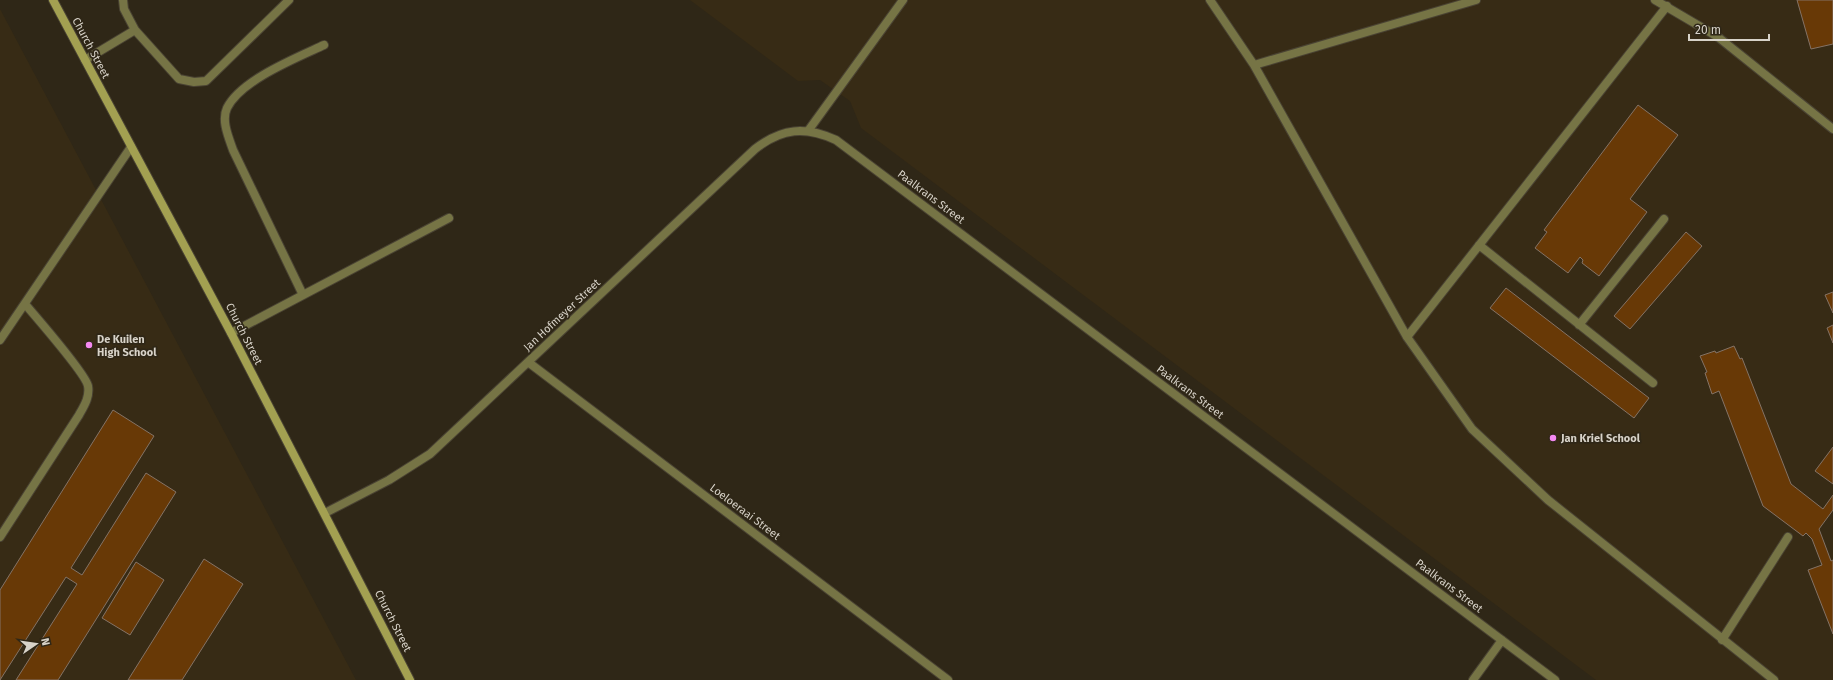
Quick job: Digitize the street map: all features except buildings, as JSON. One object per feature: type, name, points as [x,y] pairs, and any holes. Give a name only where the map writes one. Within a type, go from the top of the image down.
[{"type":"street","name":"Church Street","points":[[53,0],[231,332],[410,680]]},
{"type":"street","points":[[123,0],[124,9],[135,30],[179,79],[194,82],[206,81],[290,0]]},
{"type":"street","points":[[808,130],[903,0]]},
{"type":"street","points":[[1210,0],[1254,65],[1407,337],[1472,429],[1548,500],[1770,679]]},
{"type":"street","points":[[1254,65],[1476,0]]},
{"type":"street","points":[[1655,0],[1718,37],[1833,129]]},
{"type":"street","points":[[1407,337],[1667,6]]},
{"type":"street","points":[[85,60],[135,30]]},
{"type":"street","points":[[303,295],[233,150],[225,128],[226,109],[238,93],[258,78],[324,44]]},
{"type":"street","name":"Jan Hofmeyer Street","points":[[325,513],[390,480],[430,454],[755,149],[766,140],[779,134],[808,130]]},
{"type":"street","name":"Paalkrans Street","points":[[808,130],[836,140],[1555,680]]},
{"type":"street","points":[[0,340],[131,147]]},
{"type":"street","points":[[231,332],[449,218]]},
{"type":"street","points":[[1579,325],[1664,219]]},
{"type":"street","points":[[1479,246],[1653,383]]},
{"type":"street","points":[[0,537],[87,402],[88,386],[76,367],[25,304]]},
{"type":"street","name":"Loeloeraai Street","points":[[528,362],[948,680]]},
{"type":"street","points":[[1722,640],[1788,537]]},
{"type":"street","points":[[1473,680],[1502,640]]},
{"type":"shaded area","name":"Jan Kriel School","points":[[690,0],[1833,0],[1833,680],[1596,680],[861,128],[850,101],[820,80],[798,81]]},
{"type":"shaded area","name":"De Kuilen High School","points":[[0,9],[356,680],[0,680]]},
{"type":"place","name":"De Kuilen High School","points":[[89,345]]},
{"type":"place","name":"Jan Kriel School","points":[[1553,438]]}]
